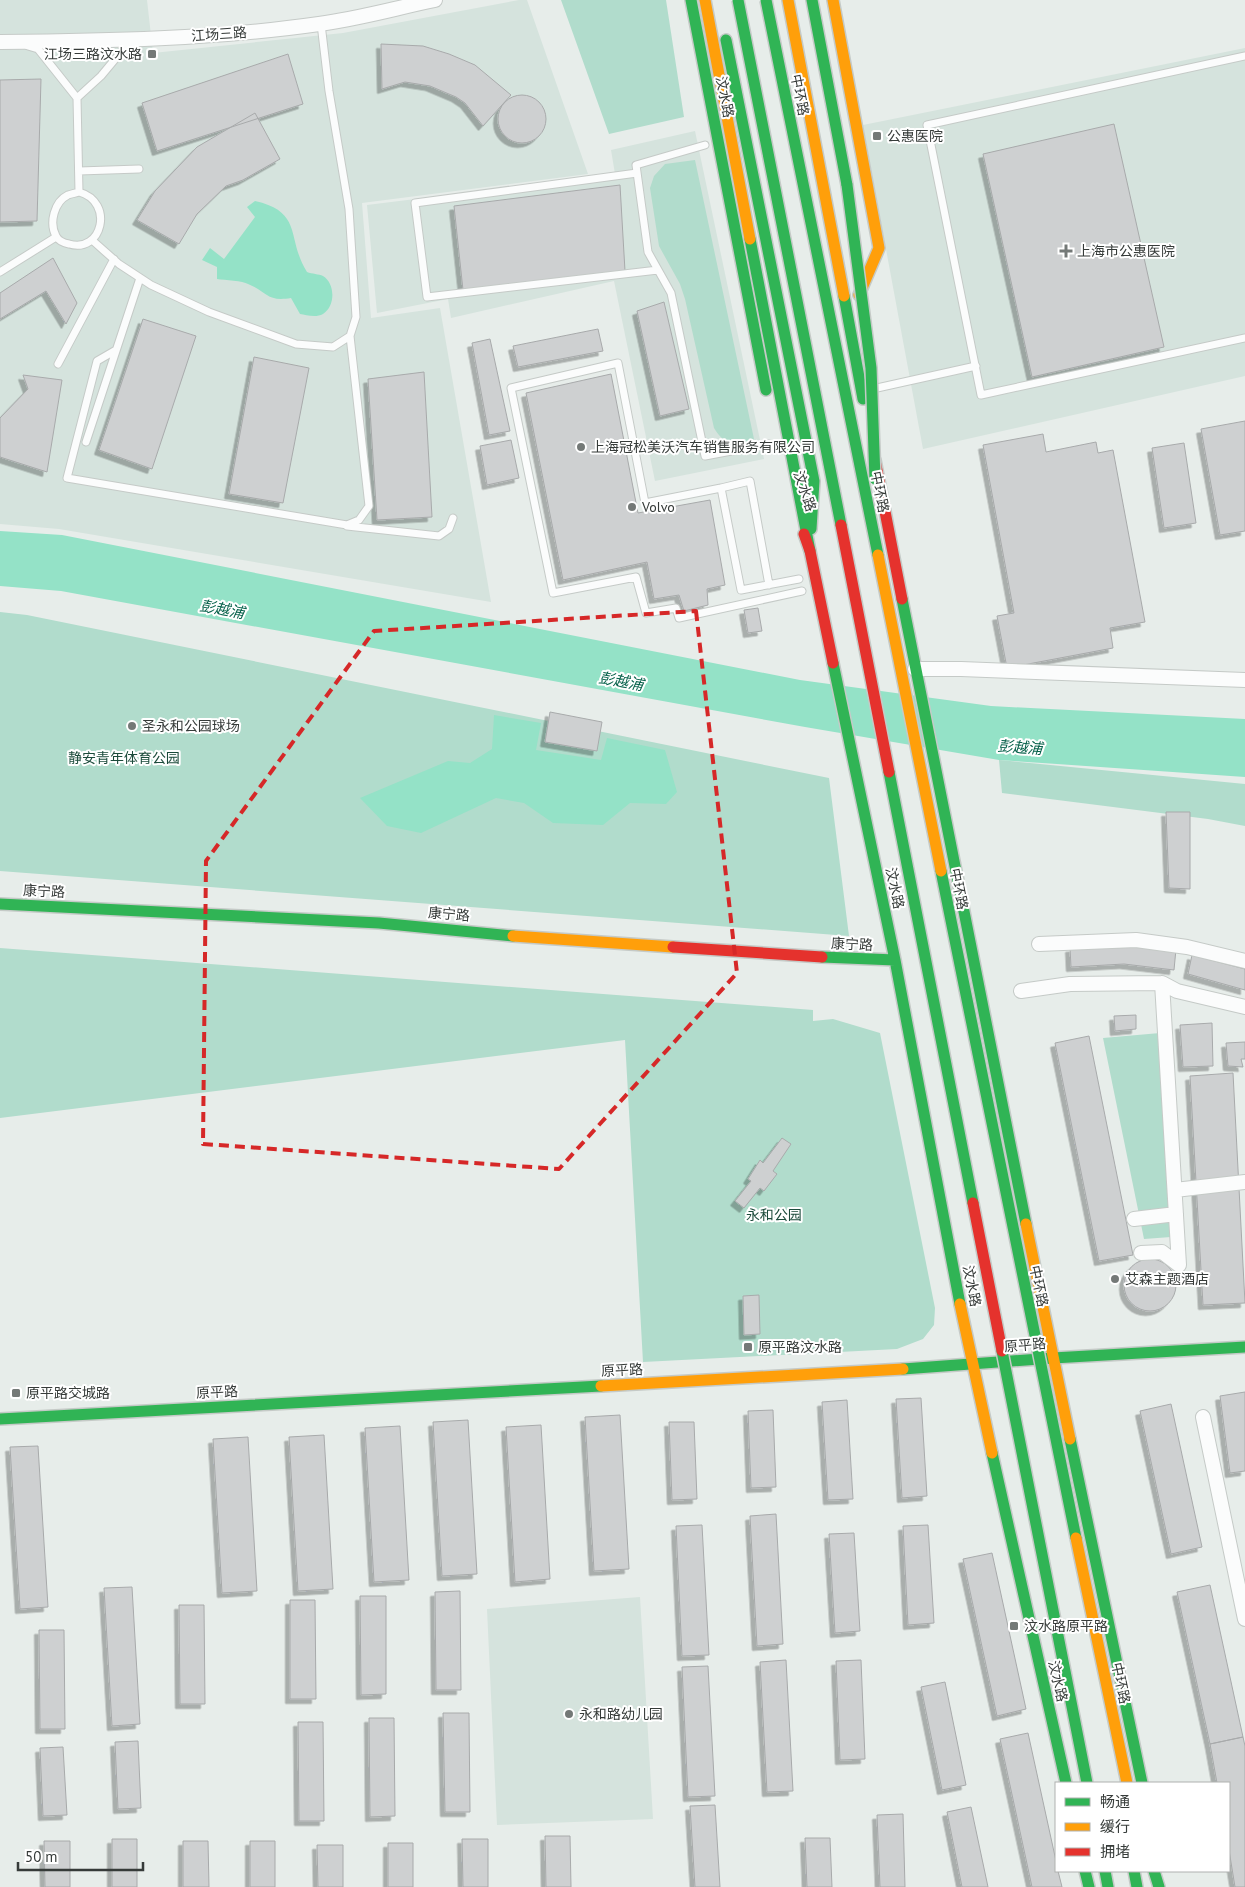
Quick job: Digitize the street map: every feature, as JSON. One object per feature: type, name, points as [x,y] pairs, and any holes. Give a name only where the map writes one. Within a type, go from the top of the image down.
[{"type":"main road","name":"汶水路","points":[[691,0],[768,399]]},
{"type":"main road","points":[[704,0],[810,551]]},
{"type":"main road","points":[[738,0],[1088,1782]]},
{"type":"main road","name":"汶水路","points":[[747,0],[902,781],[1013,1362],[1086,1716]]},
{"type":"main road","points":[[761,0],[1029,1360],[1101,1712],[1124,1782]]},
{"type":"main road","name":"中环路","points":[[766,0],[1124,1782]]},
{"type":"main road","points":[[788,0],[938,785],[1053,1358],[1142,1782]]},
{"type":"main road","points":[[812,0],[847,186],[871,368],[879,562]]},
{"type":"main road","points":[[833,0],[879,248],[848,319]]},
{"type":"main road","points":[[723,29],[814,481],[810,551]]},
{"type":"main road","points":[[777,296],[816,349]]},
{"type":"main road","name":"汶水路","points":[[786,486],[810,551],[895,960],[972,1365],[1066,1782]]},
{"type":"main road","points":[[858,496],[889,534]]},
{"type":"main road","name":"康宁路","points":[[0,904],[379,923],[548,938],[863,960],[895,960]]},
{"type":"main road","points":[[976,1092],[985,1016]]},
{"type":"main road","name":"原平路","points":[[0,1419],[972,1365],[1053,1358],[1245,1347]]},
{"type":"main road","points":[[1101,1712],[1136,1762]]},
{"type":"main road","points":[[1085,1872],[1089,1887]]},
{"type":"main road","points":[[1105,1872],[1108,1887]]},
{"type":"main road","points":[[1134,1872],[1137,1887]]},
{"type":"main road","points":[[1145,1872],[1148,1887]]},
{"type":"main road","points":[[1154,1872],[1159,1887]]},
{"type":"main road","points":[[1164,1872],[1168,1887]]},
{"type":"street","name":"江场三路","points":[[0,42],[132,39],[249,33],[321,24],[435,0]]},
{"type":"street","points":[[915,669],[971,669],[1245,680]]},
{"type":"street","points":[[1039,944],[1136,940],[1187,947],[1245,961]]},
{"type":"street","points":[[1140,1253],[1162,1252],[1179,1265],[1162,983]]},
{"type":"street","points":[[1021,991],[1070,984],[1162,983],[1177,991],[1245,1007]]},
{"type":"street","points":[[1175,1190],[1245,1182]]},
{"type":"street","points":[[1134,1219],[1176,1214]]},
{"type":"street","points":[[1203,1417],[1245,1619]]},
{"type":"lane","points":[[321,24],[329,91],[349,208],[356,317],[350,336],[369,506],[360,520],[347,526]]},
{"type":"lane","points":[[77,98],[101,76],[132,39]]},
{"type":"lane","points":[[19,42],[38,49],[77,98],[79,192]]},
{"type":"lane","points":[[1245,56],[927,125],[981,395],[1245,338]]},
{"type":"lane","points":[[705,145],[636,165],[648,252],[670,293],[706,456],[774,443]]},
{"type":"lane","points":[[78,171],[139,169]]},
{"type":"lane","points":[[637,173],[416,203],[427,297],[658,270]]},
{"type":"lane","points":[[79,192],[88,195],[98,205],[101,218],[100,229],[92,240],[84,244],[72,246],[63,243],[56,237],[52,224],[60,201],[67,196],[79,192]]},
{"type":"lane","points":[[0,272],[56,237]]},
{"type":"lane","points":[[92,240],[114,259],[151,285],[209,312],[296,344],[332,347],[350,336]]},
{"type":"lane","points":[[58,364],[114,259]]},
{"type":"lane","points":[[86,442],[140,278]]},
{"type":"lane","points":[[116,350],[97,361],[67,478],[347,526],[439,536],[449,529],[453,518]]},
{"type":"lane","points":[[769,584],[750,481],[645,503],[618,363],[511,388],[553,593],[636,577],[646,613],[676,608],[679,618],[802,591]]},
{"type":"lane","points":[[862,392],[976,366]]},
{"type":"lane","points":[[721,488],[741,590],[800,579]]},
{"type":"highlighted area","points":[[696,611],[737,973],[559,1169],[203,1144],[206,861],[374,631]]},
{"type":"shaded area","points":[[0,0],[147,0],[153,53],[343,33],[527,0],[588,174],[362,203],[371,318],[440,308],[491,602],[59,529],[0,524]]},
{"type":"shaded area","name":"上海市公惠医院","points":[[1245,48],[1245,376],[923,449],[863,125]]},
{"type":"shaded area","points":[[695,131],[764,459],[655,481],[614,281],[451,318],[448,299],[377,313],[367,205],[615,174],[611,150]]},
{"type":"shaded area","name":"永和路幼儿园","points":[[640,1597],[653,1819],[497,1825],[487,1609]]},
{"type":"green space","points":[[561,0],[666,0],[684,117],[609,134]]},
{"type":"green space","points":[[695,160],[754,439],[736,444],[726,441],[714,428],[685,299],[680,284],[659,246],[650,188],[654,176],[665,164]]},
{"type":"green space","name":"静安青年体育公园","points":[[0,612],[27,615],[829,778],[849,936],[0,871]]},
{"type":"green space","points":[[999,760],[1245,784],[1245,826],[1208,819],[1002,793]]},
{"type":"green space","name":"永和公园","points":[[0,948],[813,1010],[813,1021],[833,1019],[880,1033],[935,1308],[934,1325],[923,1339],[897,1349],[643,1362],[625,1040],[0,1118]]},
{"type":"green space","points":[[1160,1033],[1171,1237],[1144,1239],[1103,1038]]},
{"type":"water","points":[[255,201],[281,212],[292,228],[297,249],[307,272],[323,276],[327,279],[332,289],[332,300],[330,306],[323,314],[314,316],[300,314],[291,298],[277,299],[246,283],[217,279],[217,267],[202,260],[210,248],[224,259],[255,217],[247,207]]},
{"type":"water","name":"彭越浦","points":[[0,531],[62,535],[800,680],[991,706],[1245,719],[1245,777],[999,760],[805,727],[61,591],[0,586]]},
{"type":"water","points":[[494,715],[541,723],[536,750],[601,760],[607,738],[665,750],[677,792],[666,804],[630,803],[603,825],[553,823],[524,803],[496,798],[421,833],[387,826],[360,798],[448,761],[470,763],[492,749]]},
{"type":"building","points":[[381,44],[423,46],[449,54],[475,65],[511,95],[483,126],[465,103],[430,86],[405,82],[382,89]]},
{"type":"building","points":[[288,54],[303,104],[157,151],[142,103]]},
{"type":"building","points":[[41,79],[37,221],[0,222],[0,80]]},
{"type":"building","points":[[522,95],[531,97],[539,102],[544,110],[546,119],[544,128],[539,136],[531,141],[522,143],[513,141],[505,136],[500,128],[498,119],[500,110],[505,102],[513,97]]},
{"type":"building","points":[[255,113],[280,159],[243,180],[226,186],[197,214],[179,244],[137,220],[155,191],[197,147]]},
{"type":"building","points":[[1114,124],[1164,347],[1032,377],[983,154]]},
{"type":"building","points":[[620,185],[625,271],[463,290],[454,206]]},
{"type":"building","points":[[53,258],[77,303],[66,324],[46,291],[0,319],[0,293]]},
{"type":"building","points":[[664,302],[689,409],[660,416],[637,311]]},
{"type":"building","points":[[143,319],[196,336],[152,469],[99,450]]},
{"type":"building","points":[[598,329],[603,351],[518,367],[513,346]]},
{"type":"building","points":[[490,339],[510,431],[489,435],[472,343]]},
{"type":"building","points":[[254,357],[309,368],[283,503],[229,494]]},
{"type":"building","points":[[424,372],[432,517],[377,520],[368,379]]},
{"type":"building","name":"上海冠松美沃汽车销售服务有限公司","points":[[611,374],[638,513],[710,500],[725,585],[707,589],[708,605],[684,611],[679,595],[654,599],[647,562],[563,580],[526,393]]},
{"type":"building","points":[[23,375],[62,380],[47,472],[0,457],[0,418],[28,389]]},
{"type":"building","points":[[1245,421],[1245,531],[1220,535],[1201,429]]},
{"type":"building","points":[[1043,434],[1046,452],[1096,442],[1098,453],[1113,450],[1145,622],[1110,628],[1113,648],[1007,668],[997,616],[1014,613],[983,445]]},
{"type":"building","points":[[511,440],[519,478],[487,485],[480,446]]},
{"type":"building","points":[[1184,443],[1196,523],[1164,528],[1152,448]]},
{"type":"building","points":[[758,608],[762,631],[748,633],[744,610]]},
{"type":"building","points":[[550,712],[602,722],[597,751],[545,742]]},
{"type":"building","points":[[1166,812],[1190,812],[1190,889],[1169,888]]},
{"type":"building","points":[[1124,944],[1176,949],[1174,970],[1124,964],[1071,967],[1070,948]]},
{"type":"building","points":[[1192,955],[1245,969],[1245,990],[1188,974]]},
{"type":"building","points":[[1136,1015],[1136,1029],[1115,1031],[1114,1016]]},
{"type":"building","points":[[1212,1023],[1213,1066],[1183,1067],[1180,1025]]},
{"type":"building","points":[[1089,1036],[1133,1255],[1099,1261],[1055,1043]]},
{"type":"building","points":[[1245,1042],[1245,1059],[1241,1059],[1243,1067],[1228,1066],[1226,1043]]},
{"type":"building","points":[[1233,1073],[1245,1303],[1203,1305],[1190,1076]]},
{"type":"building","points":[[782,1138],[791,1144],[773,1171],[777,1174],[764,1191],[760,1188],[744,1208],[735,1201],[751,1181],[748,1179],[760,1160],[763,1163]]},
{"type":"building","points":[[1145,1259],[1155,1259],[1169,1266],[1176,1280],[1176,1290],[1169,1304],[1155,1311],[1145,1311],[1135,1307],[1128,1300],[1124,1290],[1124,1280],[1128,1270],[1135,1263]]},
{"type":"building","points":[[759,1295],[760,1334],[744,1335],[743,1296]]},
{"type":"building","points":[[1245,1392],[1245,1471],[1230,1473],[1220,1396]]},
{"type":"building","points":[[921,1398],[927,1496],[902,1498],[896,1399]]},
{"type":"building","points":[[847,1400],[853,1499],[828,1500],[822,1402]]},
{"type":"building","points":[[1171,1404],[1202,1547],[1171,1554],[1140,1411]]},
{"type":"building","points":[[773,1410],[776,1487],[751,1488],[748,1411]]},
{"type":"building","points":[[620,1415],[629,1569],[594,1571],[585,1417]]},
{"type":"building","points":[[468,1420],[477,1574],[442,1576],[433,1422]]},
{"type":"building","points":[[669,1422],[694,1422],[697,1499],[672,1500]]},
{"type":"building","points":[[541,1425],[550,1579],[515,1582],[506,1427]]},
{"type":"building","points":[[400,1426],[409,1580],[374,1582],[365,1428]]},
{"type":"building","points":[[324,1435],[333,1589],[298,1591],[289,1437]]},
{"type":"building","points":[[248,1437],[257,1591],[222,1593],[213,1439]]},
{"type":"building","points":[[38,1446],[48,1607],[20,1609],[10,1447]]},
{"type":"building","points":[[776,1514],[783,1644],[757,1646],[750,1516]]},
{"type":"building","points":[[702,1525],[709,1655],[682,1656],[676,1526]]},
{"type":"building","points":[[928,1525],[934,1623],[908,1625],[903,1526]]},
{"type":"building","points":[[854,1533],[860,1631],[835,1633],[829,1534]]},
{"type":"building","points":[[992,1553],[1026,1709],[997,1716],[963,1559]]},
{"type":"building","points":[[1210,1585],[1243,1737],[1210,1744],[1177,1592]]},
{"type":"building","points":[[132,1587],[140,1724],[112,1726],[104,1588]]},
{"type":"building","points":[[460,1591],[461,1690],[436,1690],[435,1592]]},
{"type":"building","points":[[360,1596],[386,1596],[386,1694],[361,1695]]},
{"type":"building","points":[[290,1600],[315,1600],[316,1699],[290,1699]]},
{"type":"building","points":[[179,1605],[204,1605],[205,1704],[180,1704]]},
{"type":"building","points":[[39,1630],[64,1630],[65,1729],[40,1729]]},
{"type":"building","points":[[786,1660],[793,1791],[767,1792],[760,1662]]},
{"type":"building","points":[[861,1660],[865,1759],[840,1760],[836,1661]]},
{"type":"building","points":[[708,1666],[715,1796],[688,1797],[682,1667]]},
{"type":"building","points":[[945,1682],[966,1785],[942,1790],[921,1687]]},
{"type":"building","points":[[443,1713],[469,1713],[470,1812],[445,1812]]},
{"type":"building","points":[[369,1718],[394,1718],[395,1816],[370,1817]]},
{"type":"building","points":[[298,1722],[323,1722],[324,1821],[299,1821]]},
{"type":"building","points":[[1028,1733],[1055,1856],[1055,1872],[1058,1872],[1062,1887],[1032,1887],[1000,1739]]},
{"type":"building","points":[[1243,1737],[1245,1746],[1245,1887],[1235,1887],[1230,1856],[1230,1782],[1217,1782],[1210,1744]]},
{"type":"building","points":[[138,1741],[141,1808],[118,1809],[115,1742]]},
{"type":"building","points":[[63,1747],[67,1815],[43,1816],[40,1748]]},
{"type":"building","points":[[715,1805],[720,1887],[695,1887],[690,1806]]},
{"type":"building","points":[[971,1807],[988,1887],[962,1887],[947,1812]]},
{"type":"building","points":[[903,1814],[905,1887],[880,1887],[877,1815]]},
{"type":"building","points":[[545,1836],[570,1836],[571,1887],[546,1887]]},
{"type":"building","points":[[805,1838],[830,1838],[832,1887],[807,1887]]},
{"type":"building","points":[[112,1839],[137,1839],[137,1887],[112,1887]]},
{"type":"building","points":[[462,1839],[488,1839],[488,1887],[463,1887]]},
{"type":"building","points":[[44,1841],[70,1841],[70,1887],[45,1887]]},
{"type":"building","points":[[183,1841],[208,1841],[209,1887],[183,1887]]},
{"type":"building","points":[[250,1841],[275,1841],[275,1887],[250,1887]]},
{"type":"building","points":[[388,1843],[413,1843],[413,1887],[388,1887]]},
{"type":"building","points":[[317,1845],[343,1845],[343,1887],[318,1887]]},
{"type":"traffic: fast","points":[[691,0],[766,390]]},
{"type":"traffic: fast","points":[[738,0],[841,525]]},
{"type":"traffic: fast","points":[[766,0],[878,555]]},
{"type":"traffic: fast","points":[[812,0],[847,185]]},
{"type":"traffic: fast","points":[[726,40],[814,481],[811,529]]},
{"type":"traffic: fast","points":[[847,185],[871,368],[875,479]]},
{"type":"traffic: fast","points":[[750,239],[810,551]]},
{"type":"traffic: fast","points":[[844,296],[863,399]]},
{"type":"traffic: fast","points":[[902,599],[1026,1224]]},
{"type":"traffic: fast","points":[[833,663],[895,960],[960,1304]]},
{"type":"traffic: fast","points":[[889,772],[973,1203]]},
{"type":"traffic: fast","points":[[941,871],[1076,1538]]},
{"type":"traffic: fast","points":[[0,904],[379,923],[513,936]]},
{"type":"traffic: fast","points":[[822,957],[895,960]]},
{"type":"traffic: fast","points":[[903,1369],[1245,1347]]},
{"type":"traffic: fast","points":[[1002,1351],[1087,1782]]},
{"type":"traffic: fast","points":[[0,1419],[601,1386]]},
{"type":"traffic: fast","points":[[1070,1439],[1142,1782]]},
{"type":"traffic: fast","points":[[992,1453],[1066,1782]]},
{"type":"traffic: fast","points":[[1085,1872],[1089,1887]]},
{"type":"traffic: fast","points":[[1105,1872],[1108,1887]]},
{"type":"traffic: fast","points":[[1134,1872],[1137,1887]]},
{"type":"traffic: fast","points":[[1154,1872],[1159,1887]]},
{"type":"traffic: slow","points":[[705,0],[750,239]]},
{"type":"traffic: slow","points":[[788,0],[844,296]]},
{"type":"traffic: slow","points":[[833,0],[879,248],[859,295]]},
{"type":"traffic: slow","points":[[878,555],[941,871]]},
{"type":"traffic: slow","points":[[513,936],[673,947]]},
{"type":"traffic: slow","points":[[1026,1224],[1070,1439]]},
{"type":"traffic: slow","points":[[960,1304],[992,1453]]},
{"type":"traffic: slow","points":[[601,1386],[903,1369]]},
{"type":"traffic: slow","points":[[1076,1538],[1127,1782]]},
{"type":"traffic: jam","points":[[875,460],[902,599]]},
{"type":"traffic: jam","points":[[841,525],[889,772]]},
{"type":"traffic: jam","points":[[804,534],[810,551],[833,663]]},
{"type":"traffic: jam","points":[[673,947],[822,957]]},
{"type":"traffic: jam","points":[[973,1203],[1002,1351]]},
{"type":"place","name":"江场三路汶水路","points":[[152,54]]},
{"type":"place","name":"公惠医院","points":[[877,136]]},
{"type":"place","name":"上海市公惠医院","points":[[1066,251]]},
{"type":"place","name":"上海冠松美沃汽车销售服务有限公司","points":[[581,447]]},
{"type":"place","name":"Volvo","points":[[632,507]]},
{"type":"place","name":"圣永和公园球场","points":[[132,726]]},
{"type":"place","name":"艾森主题酒店","points":[[1115,1279]]},
{"type":"place","name":"原平路汶水路","points":[[748,1347]]},
{"type":"place","name":"原平路交城路","points":[[16,1393]]},
{"type":"place","name":"汶水路原平路","points":[[1014,1626]]},
{"type":"place","name":"永和路幼儿园","points":[[569,1714]]}]
